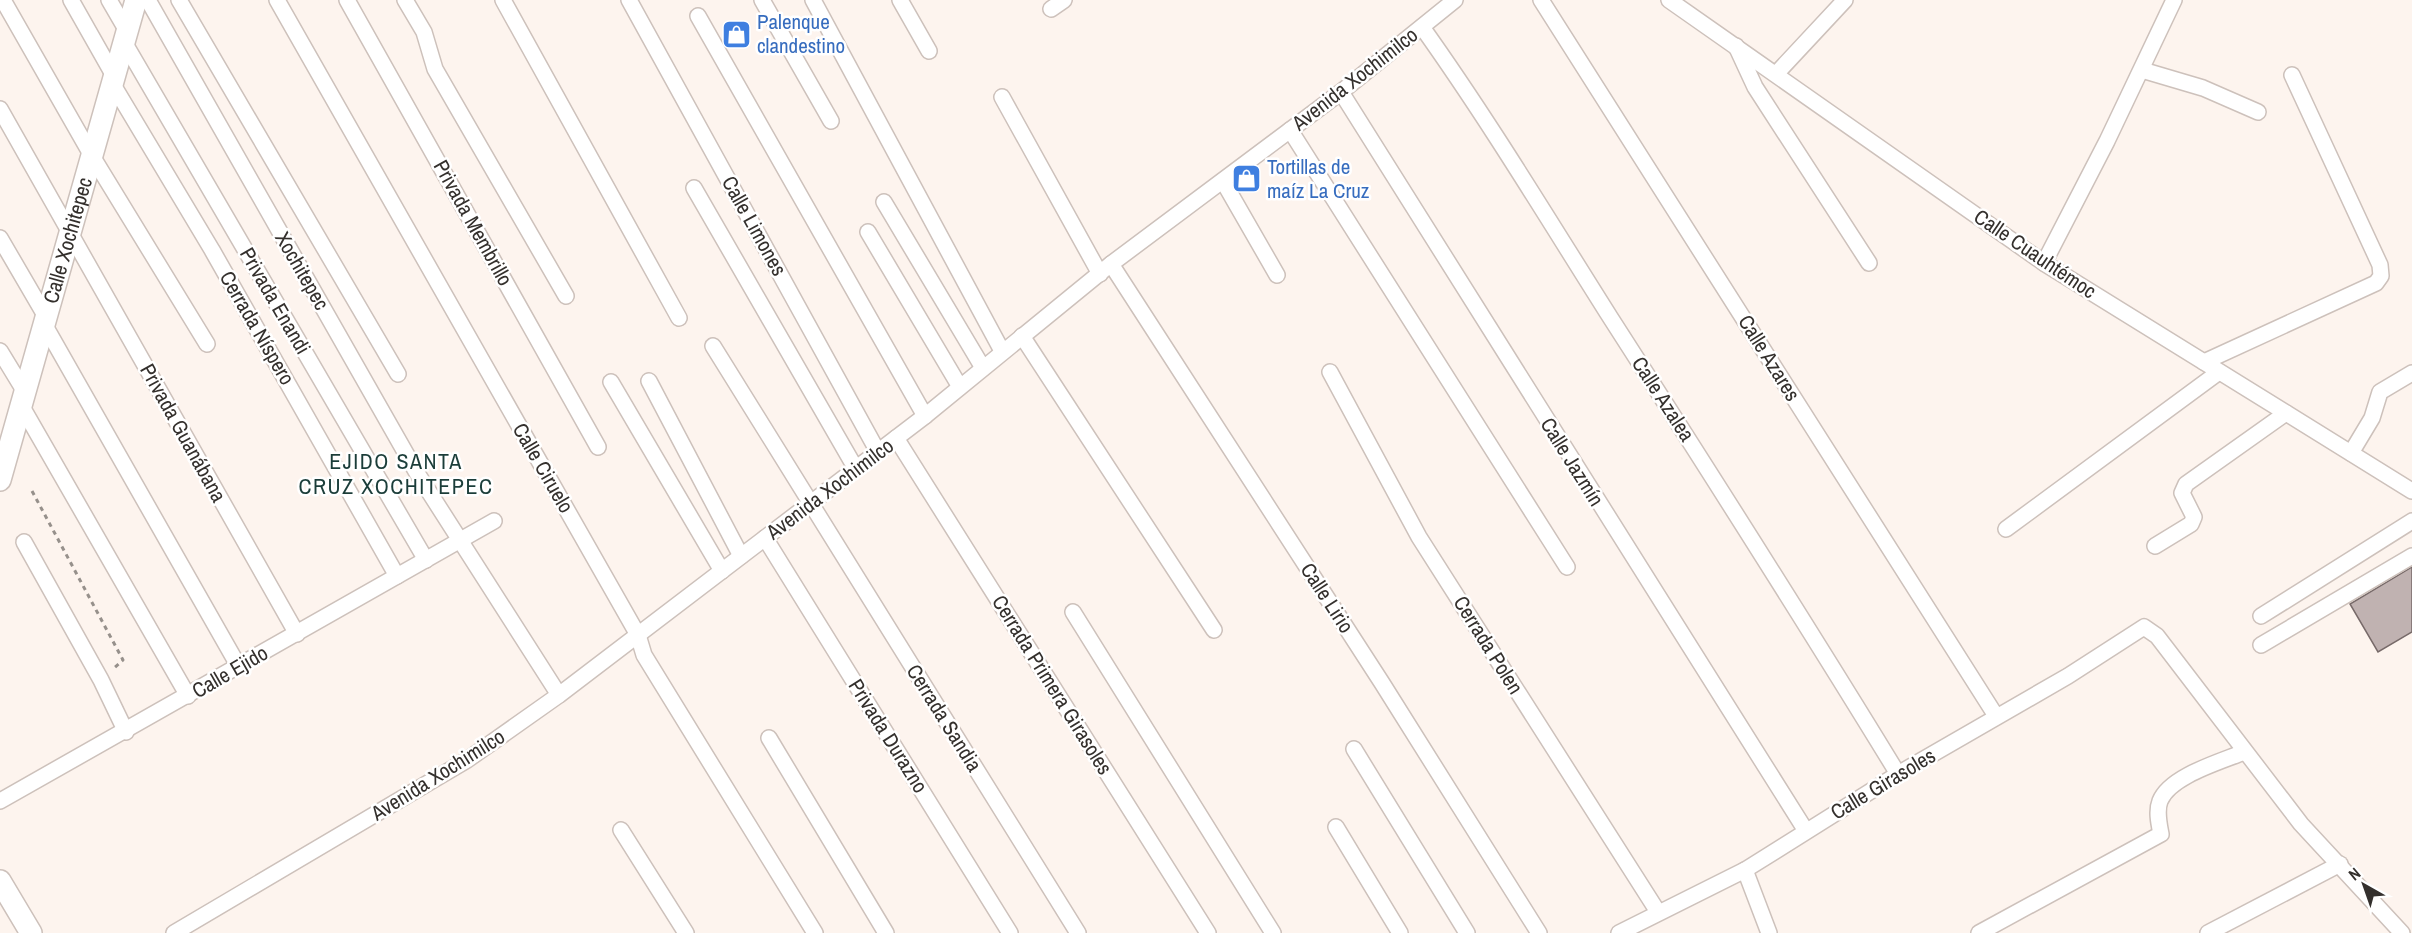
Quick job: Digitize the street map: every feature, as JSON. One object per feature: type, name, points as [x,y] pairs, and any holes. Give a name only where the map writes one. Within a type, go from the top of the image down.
[{"type":"street","points":[[3,0],[92,156],[207,344]]},
{"type":"street","name":"Cerrada Níspero","points":[[71,0],[113,79],[397,576]]},
{"type":"street","name":"Privada Enandi","points":[[109,0],[125,37],[426,560]]},
{"type":"street","name":"Calle Xochitepec","points":[[0,480],[136,0]]},
{"type":"street","name":"Xochitepec","points":[[148,0],[395,435],[459,541]]},
{"type":"street","points":[[179,0],[398,374]]},
{"type":"street","name":"Calle Ciruelo","points":[[277,0],[638,635],[644,655],[815,933]]},
{"type":"street","name":"Privada Membrillo","points":[[347,0],[598,447]]},
{"type":"street","points":[[405,0],[424,32],[435,69],[566,296]]},
{"type":"street","points":[[502,0],[679,318]]},
{"type":"street","name":"Calle Limones","points":[[629,0],[878,452]]},
{"type":"street","points":[[762,0],[831,121]]},
{"type":"street","points":[[813,0],[1002,351]]},
{"type":"street","points":[[900,0],[929,51]]},
{"type":"street","points":[[1052,9],[1064,0]]},
{"type":"street","name":"Avenida Xochimilco","points":[[174,933],[467,760],[559,695],[925,416],[1002,351],[1106,269],[1341,92],[1455,0]]},
{"type":"street","name":"Calle Azares","points":[[1541,0],[1996,716]]},
{"type":"street","name":"Calle Cuauhtémoc","points":[[1669,0],[2044,263],[2412,491]]},
{"type":"street","points":[[1776,74],[1845,0]]},
{"type":"street","points":[[2044,263],[2142,70],[2174,0]]},
{"type":"street","points":[[698,16],[925,416]]},
{"type":"street","name":"Calle Azalea","points":[[1422,27],[1466,88],[1779,579],[1898,774]]},
{"type":"street","points":[[1736,46],[1755,87],[1869,263]]},
{"type":"street","points":[[2142,70],[2203,88],[2258,112]]},
{"type":"street","points":[[2204,362],[2376,283],[2381,276],[2380,265],[2292,75]]},
{"type":"street","name":"Calle Jazmín","points":[[1341,92],[1806,831]]},
{"type":"street","name":"Calle Lirio","points":[[1002,97],[1106,269],[1382,683],[1539,933]]},
{"type":"street","name":"Privada Guanábana","points":[[0,109],[297,634]]},
{"type":"street","points":[[1290,130],[1567,567]]},
{"type":"street","points":[[1223,182],[1277,275]]},
{"type":"street","points":[[694,188],[856,469]]},
{"type":"street","points":[[884,202],[983,368]]},
{"type":"street","points":[[868,232],[960,387]]},
{"type":"street","points":[[0,238],[105,431],[239,667]]},
{"type":"street","points":[[1022,336],[1214,630]]},
{"type":"street","name":"Cerrada Sandia","points":[[713,346],[1078,933]]},
{"type":"street","points":[[0,351],[23,399],[188,696]]},
{"type":"street","name":"Cerrada Polen","points":[[1330,372],[1419,537],[1658,912]]},
{"type":"street","points":[[2006,529],[2219,372]]},
{"type":"street","points":[[2351,453],[2372,418],[2380,392],[2412,373]]},
{"type":"street","points":[[649,381],[741,556]]},
{"type":"street","points":[[611,382],[722,571]]},
{"type":"street","points":[[2155,546],[2191,524],[2194,517],[2182,493],[2186,484],[2286,413]]},
{"type":"street","name":"Cerrada Primera Girasoles","points":[[896,438],[1208,933]]},
{"type":"street","name":"Calle Ejido","points":[[0,801],[126,732],[494,521]]},
{"type":"street","points":[[2261,616],[2412,521]]},
{"type":"street","name":"Privada Durazno","points":[[765,538],[1010,933]]},
{"type":"street","points":[[459,541],[559,695]]},
{"type":"street","points":[[24,542],[101,680],[126,732]]},
{"type":"street","points":[[2261,645],[2412,556]]},
{"type":"street","points":[[1073,612],[1274,933]]},
{"type":"street","name":"Calle Girasoles","points":[[1619,933],[1746,870],[1898,774],[2067,676],[2144,627],[2157,636],[2244,752]]},
{"type":"street","points":[[769,738],[886,933]]},
{"type":"street","points":[[1354,749],[1467,933]]},
{"type":"street","points":[[1979,933],[2161,834],[2158,817],[2160,800],[2180,779],[2244,752],[2301,824],[2400,932]]},
{"type":"street","points":[[1336,827],[1400,933]]},
{"type":"street","points":[[621,830],[686,933]]},
{"type":"street","points":[[2208,933],[2340,864]]},
{"type":"street","points":[[1746,870],[1769,933]]},
{"type":"street","points":[[0,881],[31,933]]},
{"type":"path","points":[[32,491],[123,660],[101,680]]},
{"type":"building","points":[[2412,567],[2412,632],[2378,652],[2350,604]]},
{"type":"place","name":"Palenque clandestino","points":[[736,34]]},
{"type":"place","name":"Tortillas de maíz La Cruz","points":[[1246,179]]},
{"type":"district","name":"EJIDO SANTA CRUZ XOCHITEPEC","points":[[396,474]]}]
